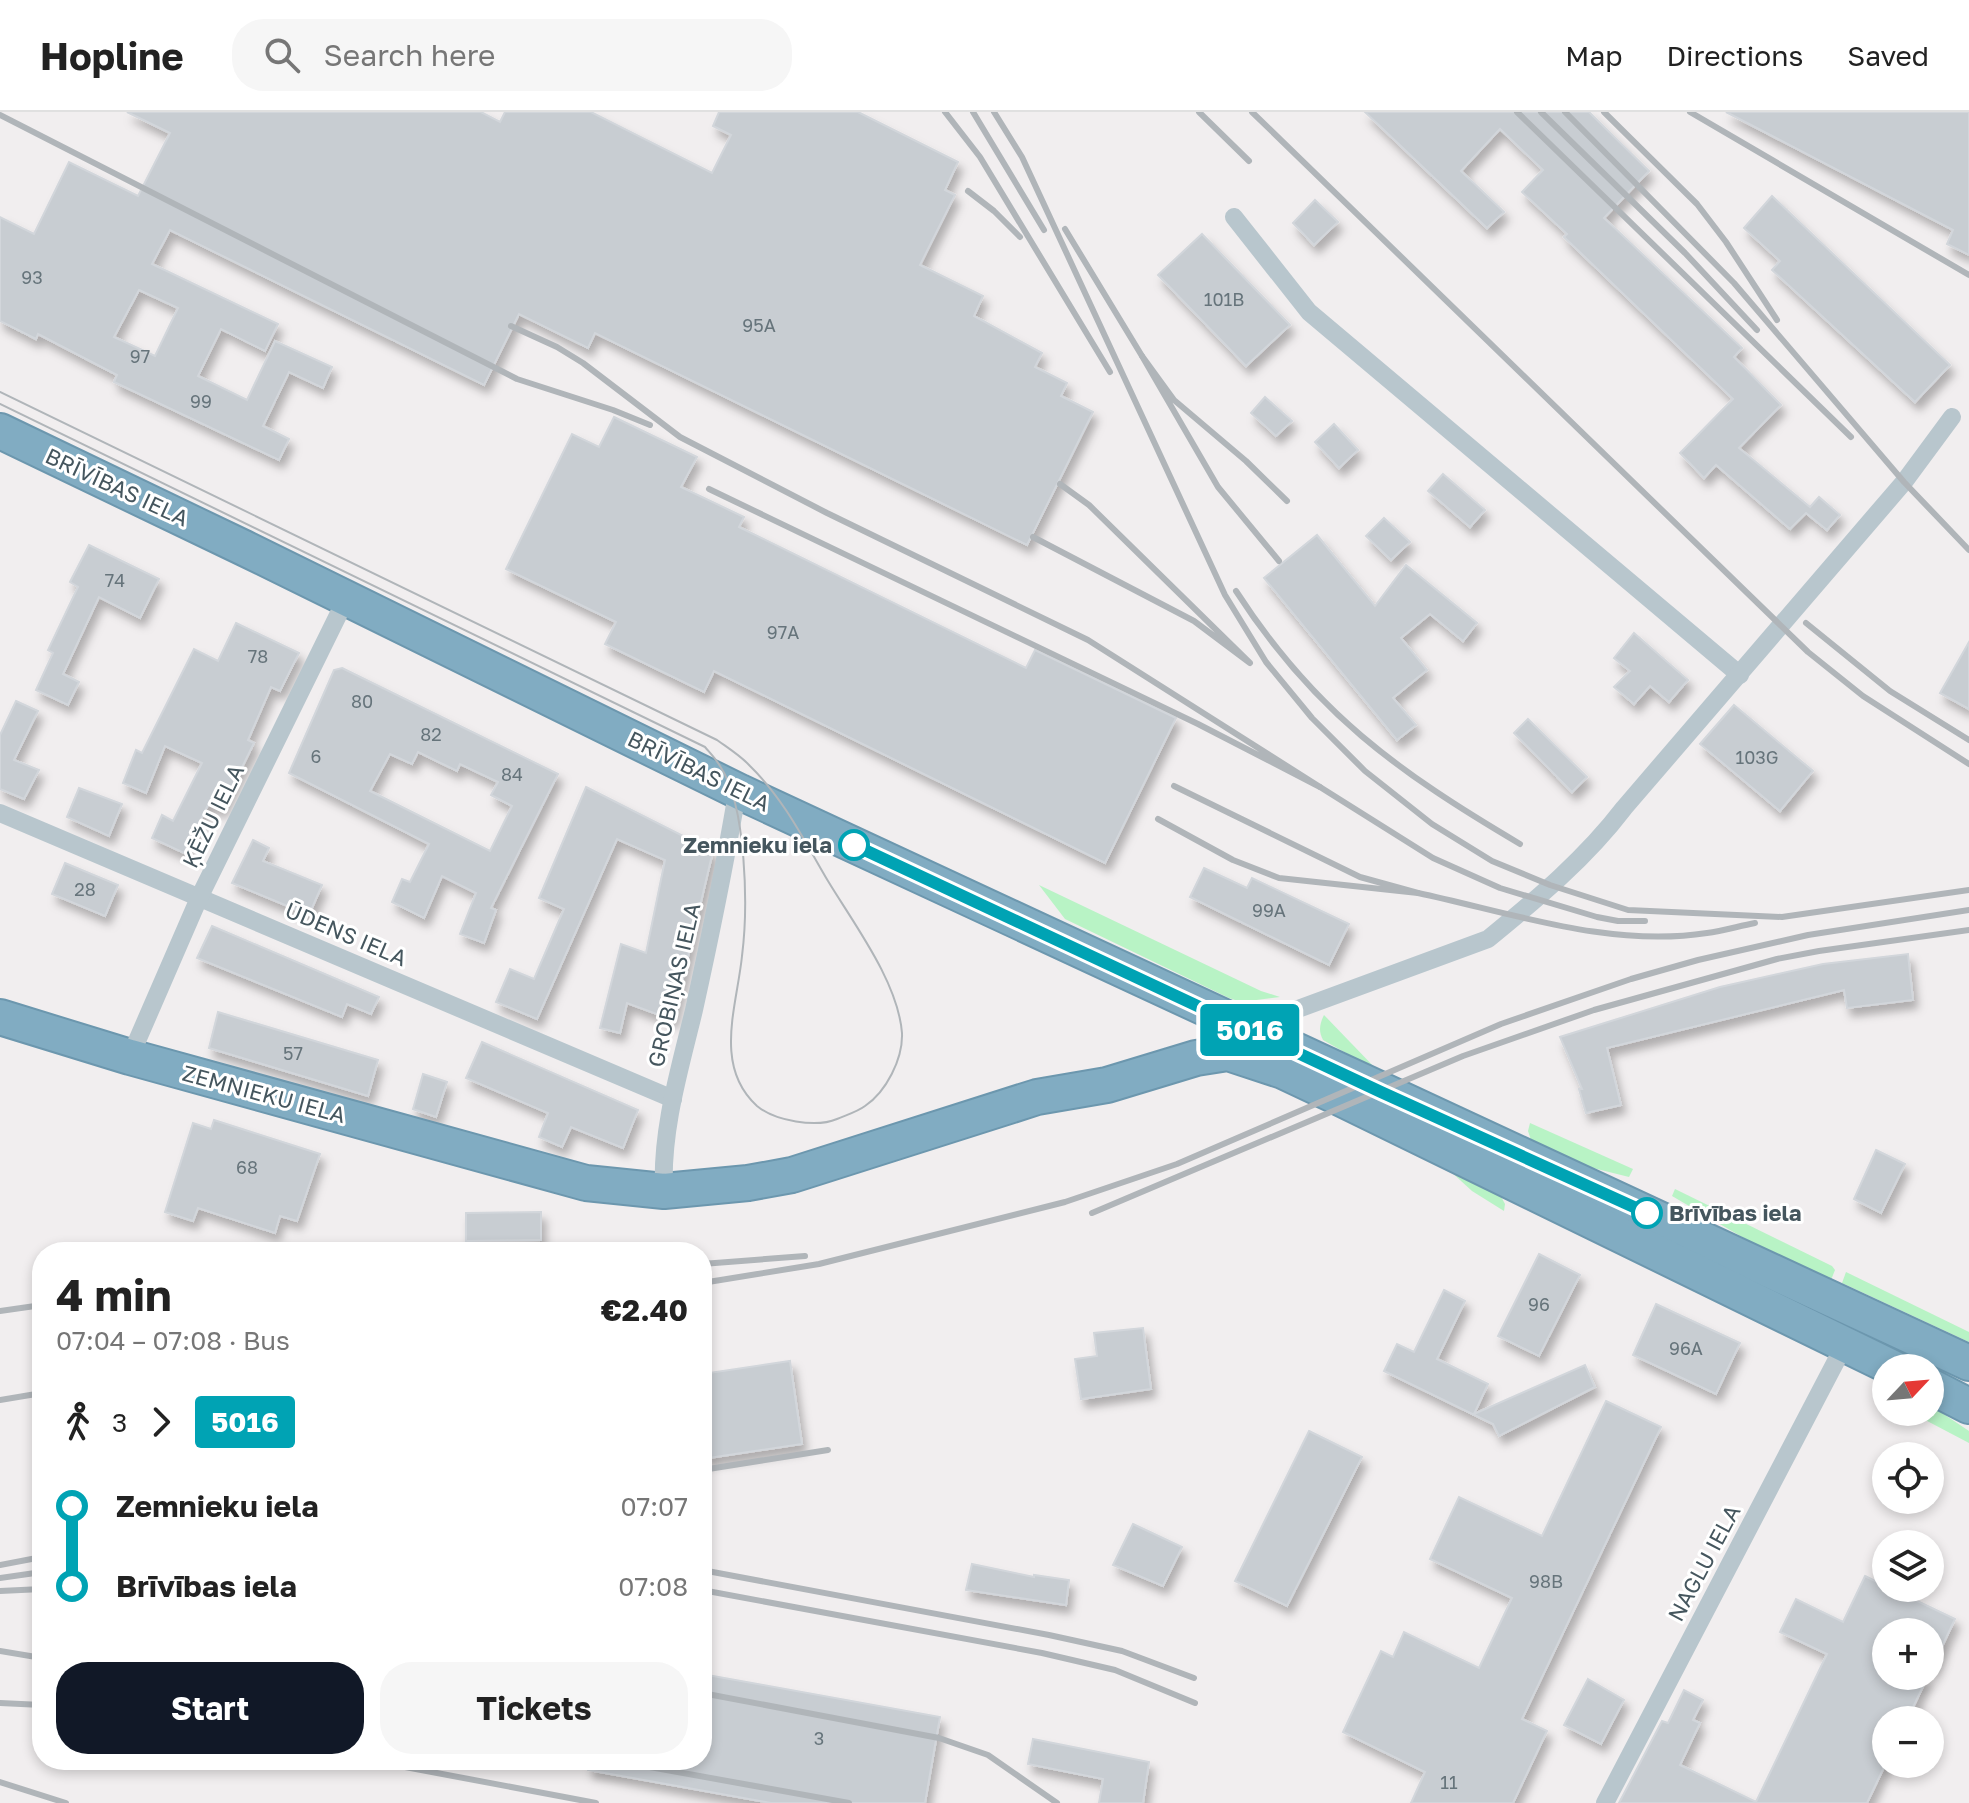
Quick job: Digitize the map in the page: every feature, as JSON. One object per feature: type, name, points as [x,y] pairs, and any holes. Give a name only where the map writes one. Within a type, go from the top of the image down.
[{"type":"highway","name":"BRĪVĪBAS IELA","points":[[0,431],[740,792],[1237,1041],[1969,1363]]},
{"type":"highway","name":"ZEMNIEKU IELA","points":[[0,1017],[130,1057],[586,1183],[664,1191],[748,1183],[792,1175],[1037,1097],[1069,1078],[1169,1042],[1237,1041]]},
{"type":"highway","name":"BRĪVĪBAS IELA","points":[[1237,1041],[1283,1071],[1872,1358]]},
{"type":"highway","points":[[1944,1393],[1969,1406]]},
{"type":"street","points":[[1234,217],[1309,312],[1740,675]]},
{"type":"street","points":[[1237,1041],[1488,939],[1599,841],[1904,482],[1952,417]]},
{"type":"street","name":"ĶĒŽU IELA","points":[[130,1057],[199,898],[346,599]]},
{"type":"street","name":"GROBIŅAS IELA","points":[[664,1191],[663,1167],[673,1099],[740,792]]},
{"type":"street","name":"ŪDENS IELA","points":[[0,813],[673,1099]]},
{"type":"street","name":"NAGLU IELA","points":[[1605,1803],[1845,1344]]},
{"type":"green space","points":[[1039,885],[1261,991],[1280,997],[1241,1002],[1229,998],[1065,919]]},
{"type":"green space","points":[[1324,1015],[1378,1071],[1323,1040],[1320,1027]]},
{"type":"green space","points":[[1530,1123],[1633,1169],[1629,1177],[1573,1163],[1533,1146],[1528,1131]]},
{"type":"green space","points":[[1436,1158],[1498,1191],[1505,1204],[1504,1211],[1472,1191]]},
{"type":"green space","points":[[1675,1189],[1832,1266],[1835,1270],[1831,1280],[1754,1244],[1672,1196]]},
{"type":"green space","points":[[1846,1272],[1969,1332],[1969,1342],[1842,1283]]},
{"type":"green space","points":[[1944,1414],[1969,1431],[1969,1443],[1937,1426],[1944,1426]]},
{"type":"building","points":[[127,112],[481,112],[500,122],[505,112],[591,112],[712,173],[731,135],[713,126],[719,112],[858,112],[958,162],[945,190],[955,195],[920,265],[983,296],[974,316],[1042,353],[1035,367],[1067,383],[1061,396],[1093,412],[1027,545],[595,333],[588,348],[519,314],[484,385],[170,230],[152,264],[278,324],[265,351],[221,329],[198,376],[247,400],[275,341],[332,367],[323,388],[289,372],[263,426],[289,439],[279,460],[114,382],[117,375],[38,334],[36,339],[0,321],[0,217],[34,234],[69,162],[138,196],[170,133]],"holes":[[[139,290],[178,308],[155,356],[114,337]]]},
{"type":"building","points":[[1365,112],[1589,112],[1649,171],[1604,218],[1742,348],[1734,357],[1781,405],[1739,448],[1810,507],[1819,497],[1840,515],[1827,530],[1806,513],[1790,529],[1716,465],[1704,478],[1680,453],[1733,399],[1564,237],[1567,234],[1522,192],[1543,170],[1500,129],[1461,171],[1504,212],[1487,228]]},
{"type":"building","points":[[1726,112],[1969,112],[1969,255],[1947,244],[1953,230]]},
{"type":"building","points":[[1772,196],[1950,365],[1915,402],[1772,270],[1780,261],[1744,228]]},
{"type":"building","points":[[1315,200],[1338,222],[1314,245],[1293,223]]},
{"type":"building","points":[[1202,234],[1290,325],[1246,366],[1158,275]]},
{"type":"building","points":[[1265,397],[1292,421],[1276,436],[1251,413]]},
{"type":"building","points":[[614,417],[697,457],[681,487],[744,517],[739,527],[1026,668],[1035,650],[1176,718],[1105,863],[714,671],[704,692],[605,644],[616,622],[506,569],[572,434],[599,447]]},
{"type":"building","points":[[1334,424],[1358,450],[1339,468],[1315,442]]},
{"type":"building","points":[[1443,474],[1485,510],[1470,527],[1428,491]]},
{"type":"building","points":[[1384,518],[1410,542],[1391,560],[1366,536]]},
{"type":"building","points":[[1317,535],[1375,606],[1406,565],[1477,623],[1463,641],[1430,614],[1401,638],[1427,670],[1393,698],[1416,725],[1397,740],[1264,578]]},
{"type":"building","points":[[89,545],[159,579],[140,618],[99,597],[63,674],[79,682],[68,705],[36,690],[53,653],[48,650],[78,587],[70,582]]},
{"type":"building","points":[[236,623],[299,653],[280,691],[271,687],[248,740],[254,743],[221,810],[209,803],[184,853],[152,838],[162,815],[173,821],[202,763],[165,746],[146,793],[123,783],[136,750],[142,753],[194,649],[218,661]]},
{"type":"building","points":[[1634,633],[1688,680],[1669,702],[1650,686],[1634,704],[1614,687],[1630,671],[1614,658]]},
{"type":"building","points":[[1969,642],[1969,709],[1940,693]]},
{"type":"building","points":[[342,668],[558,774],[491,908],[496,910],[484,943],[460,934],[476,893],[442,876],[424,918],[392,902],[402,879],[410,882],[429,844],[289,773],[334,670]],"holes":[[[418,752],[457,771],[460,764],[498,782],[491,795],[512,806],[490,851],[370,791],[390,754],[412,764]]]},
{"type":"building","points":[[16,701],[38,711],[14,760],[39,770],[24,799],[0,789],[0,735]]},
{"type":"building","points":[[1734,705],[1813,771],[1780,811],[1700,744]]},
{"type":"building","points":[[1528,719],[1587,777],[1572,792],[1514,733]]},
{"type":"building","points":[[586,787],[713,851],[673,1020],[627,1003],[620,1033],[600,1028],[621,944],[646,953],[665,860],[617,839],[537,1019],[496,1002],[510,969],[534,979],[564,909],[539,898]]},
{"type":"building","points":[[79,788],[122,804],[109,836],[67,817]]},
{"type":"building","points":[[253,840],[269,848],[263,861],[322,885],[309,915],[232,883]]},
{"type":"building","points":[[65,863],[118,885],[105,916],[52,894]]},
{"type":"building","points":[[1204,868],[1247,888],[1252,878],[1349,924],[1329,965],[1190,897]]},
{"type":"building","points":[[212,926],[379,997],[371,1014],[347,1004],[342,1017],[197,958]]},
{"type":"building","points":[[1908,954],[1913,1000],[1847,1008],[1844,990],[1607,1048],[1621,1105],[1586,1113],[1579,1089],[1582,1089],[1560,1037],[1720,987],[1823,964]]},
{"type":"building","points":[[218,1012],[378,1060],[368,1096],[209,1048]]},
{"type":"building","points":[[482,1042],[638,1110],[623,1148],[571,1127],[562,1147],[539,1137],[548,1113],[466,1078]]},
{"type":"building","points":[[423,1074],[447,1082],[436,1117],[413,1109]]},
{"type":"building","points":[[214,1120],[320,1154],[297,1221],[280,1216],[275,1233],[198,1208],[193,1221],[165,1212],[193,1123],[211,1129]]},
{"type":"building","points":[[1876,1150],[1905,1164],[1881,1213],[1854,1199]]},
{"type":"building","points":[[541,1212],[541,1240],[466,1241],[466,1213]]},
{"type":"building","points":[[1539,1254],[1580,1275],[1539,1356],[1498,1336]]},
{"type":"building","points":[[1444,1290],[1465,1301],[1437,1359],[1488,1384],[1474,1414],[1585,1365],[1595,1387],[1499,1436],[1493,1424],[1384,1371],[1397,1344],[1414,1352]]},
{"type":"building","points":[[1656,1304],[1740,1343],[1716,1394],[1633,1355]]},
{"type":"building","points":[[1143,1328],[1151,1389],[1081,1399],[1075,1359],[1097,1356],[1094,1333]]},
{"type":"building","points":[[790,1361],[802,1444],[712,1458],[712,1373]]},
{"type":"building","points":[[1606,1401],[1661,1427],[1522,1719],[1547,1731],[1513,1803],[1411,1803],[1425,1772],[1343,1732],[1381,1651],[1393,1657],[1404,1632],[1479,1668],[1512,1598],[1430,1559],[1459,1497],[1542,1536]]},
{"type":"building","points":[[1309,1431],[1362,1457],[1287,1606],[1235,1581]]},
{"type":"building","points":[[1133,1524],[1182,1547],[1163,1586],[1113,1565]]},
{"type":"building","points":[[972,1564],[1034,1577],[1069,1580],[1066,1605],[966,1590]]},
{"type":"building","points":[[1865,1576],[1872,1579],[1872,1602],[1919,1602],[1955,1619],[1944,1642],[1944,1618],[1872,1618],[1872,1690],[1921,1690],[1914,1706],[1872,1706],[1872,1778],[1879,1778],[1867,1803],[1619,1803],[1662,1721],[1668,1723],[1684,1690],[1703,1700],[1693,1720],[1700,1723],[1680,1765],[1756,1802],[1827,1654],[1780,1632],[1796,1599],[1843,1622]]},
{"type":"building","points":[[712,1676],[940,1717],[925,1803],[771,1803],[588,1770],[712,1770]]},
{"type":"building","points":[[1588,1679],[1624,1700],[1601,1744],[1564,1725]]},
{"type":"building","points":[[1033,1739],[1149,1762],[1143,1803],[1099,1803],[1103,1779],[1028,1764]]},
{"type":"tram line","points":[[0,392],[717,740],[739,755],[773,792],[793,821],[884,974],[899,1014],[902,1043],[896,1064],[880,1092],[865,1106],[851,1113],[828,1122],[807,1123],[774,1116],[757,1106],[735,1073],[731,1035],[744,936],[743,858],[736,806],[729,784],[705,747],[0,404]]},
{"type":"railway","points":[[945,112],[980,157],[1110,372]]},
{"type":"railway","points":[[973,112],[1044,230]]},
{"type":"railway","points":[[994,112],[1022,157],[1225,595],[1266,662],[1312,718],[1365,771],[1432,824],[1492,861],[1550,885],[1628,910],[1782,917],[1969,890]]},
{"type":"railway","points":[[1199,112],[1249,161]]},
{"type":"railway","points":[[1252,112],[1808,652],[1863,696],[1969,764]]},
{"type":"railway","points":[[1517,112],[1851,437]]},
{"type":"railway","points":[[1541,112],[1685,253],[1757,330]]},
{"type":"railway","points":[[1565,112],[1734,283],[1904,482],[1969,550]]},
{"type":"railway","points":[[1604,112],[1697,204],[1777,320]]},
{"type":"railway","points":[[1690,112],[1969,275]]},
{"type":"railway","points":[[0,115],[517,379],[650,425]]},
{"type":"railway","points":[[968,191],[1020,237]]},
{"type":"railway","points":[[1065,229],[1142,356]]},
{"type":"railway","points":[[511,326],[583,363],[680,437],[827,513],[1088,640],[1320,787],[1198,724],[709,489]]},
{"type":"railway","points":[[1279,561],[1218,487],[1142,356],[1174,400],[1246,461],[1287,501]]},
{"type":"railway","points":[[1033,537],[1194,621],[1250,663],[1089,505],[1060,484]]},
{"type":"railway","points":[[1236,591],[1296,671],[1362,736],[1435,791],[1520,844]]},
{"type":"railway","points":[[1806,623],[1890,691],[1969,740]]},
{"type":"railway","points":[[1158,819],[1233,860],[1279,878],[1418,893],[1360,877],[1174,786]]},
{"type":"railway","points":[[1320,787],[1433,858],[1500,888],[1597,917],[1645,921]]},
{"type":"railway","points":[[1418,893],[1561,926],[1634,936],[1707,933],[1755,923]]},
{"type":"railway","points":[[712,1281],[819,1264],[1065,1202],[1177,1164],[1501,1024],[1631,979],[1808,935],[1969,910]]},
{"type":"railway","points":[[1092,1213],[1463,1056],[1594,1010],[1777,959],[1969,930]]},
{"type":"railway","points":[[712,1263],[805,1256]]},
{"type":"railway","points":[[0,1311],[32,1306]]},
{"type":"railway","points":[[0,1400],[32,1395]]},
{"type":"railway","points":[[712,1468],[828,1450]]},
{"type":"railway","points":[[0,1565],[32,1559]]},
{"type":"railway","points":[[712,1572],[1122,1651],[1194,1678]]},
{"type":"railway","points":[[0,1578],[32,1573]]},
{"type":"railway","points":[[0,1591],[32,1589]]},
{"type":"railway","points":[[712,1592],[1042,1653],[1115,1670],[1195,1703]]},
{"type":"railway","points":[[0,1651],[32,1656]]},
{"type":"railway","points":[[712,1695],[939,1738],[988,1755],[1057,1803]]},
{"type":"railway","points":[[0,1703],[32,1705]]},
{"type":"railway","points":[[421,1770],[596,1803]]},
{"type":"railway","points":[[666,1770],[849,1803]]},
{"type":"railway","points":[[0,1782],[66,1803]]},
{"type":"bus line","name":"5016","points":[[854,845],[1647,1213]]},
{"type":"place","name":"Zemnieku iela","points":[[854,845]]},
{"type":"place","name":"Brīvības iela","points":[[1647,1213]]}]
